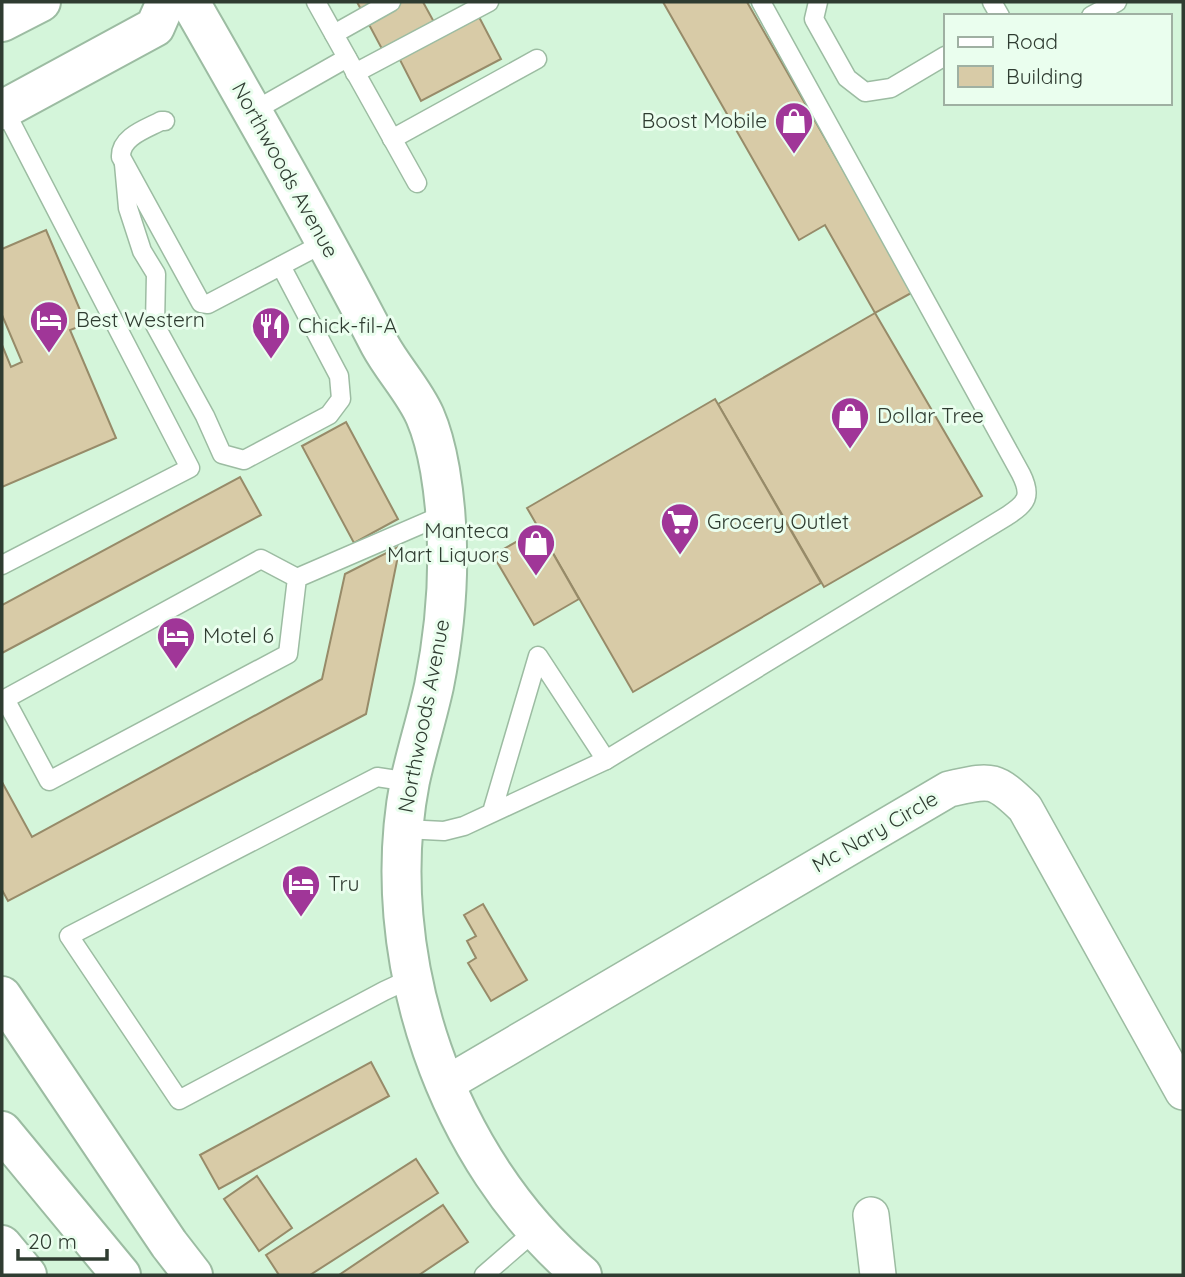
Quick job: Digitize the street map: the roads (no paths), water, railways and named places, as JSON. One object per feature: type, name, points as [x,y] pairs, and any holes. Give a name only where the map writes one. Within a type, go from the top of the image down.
[{"type":"main road","points":[[2,22],[41,2]]},
{"type":"main road","points":[[3,109],[155,27],[166,2]]},
{"type":"main road","name":"Northwoods Avenue","points":[[190,2],[326,242],[388,360],[425,415],[439,467],[445,514],[447,576],[443,632],[434,686],[410,782],[404,828],[400,883],[415,995],[446,1084],[467,1130],[501,1186],[536,1230],[582,1275]]},
{"type":"main road","points":[[2,996],[169,1244],[193,1275]]},
{"type":"main road","points":[[2,1131],[121,1275]]},
{"type":"main road","points":[[2,1245],[27,1275]]},
{"type":"street","name":"Mc Nary Circle","points":[[446,1084],[949,789],[986,781],[1003,786],[1026,808],[1183,1092]]},
{"type":"street","points":[[871,1215],[878,1275]]},
{"type":"lane","points":[[316,2],[417,183]]},
{"type":"lane","points":[[334,34],[391,2]]},
{"type":"lane","points":[[252,112],[489,2]]},
{"type":"lane","points":[[404,828],[444,831],[464,826],[606,760],[1007,516],[1021,507],[1026,497],[1028,488],[1021,474],[761,2]]},
{"type":"lane","points":[[818,2],[814,19],[848,78],[865,92],[891,88],[944,57]]},
{"type":"lane","points":[[1095,14],[1117,2]]},
{"type":"lane","points":[[392,139],[537,59]]},
{"type":"lane","points":[[2,565],[190,468],[3,109]]},
{"type":"lane","points":[[165,121],[127,140],[121,150],[128,208],[142,251],[156,274],[155,325],[222,453],[244,460],[329,415],[341,399],[339,376],[281,266]]},
{"type":"lane","points":[[124,164],[201,303],[208,304],[326,242]]},
{"type":"lane","points":[[297,579],[445,514]]},
{"type":"lane","points":[[261,559],[297,579],[288,654],[48,781],[5,699],[261,559]]},
{"type":"lane","points":[[492,812],[538,656],[606,760]]},
{"type":"lane","points":[[410,782],[377,777],[69,936],[179,1100],[384,990],[412,978]]},
{"type":"lane","points":[[484,1275],[536,1230]]},
{"type":"place","name":"Boost Mobile","points":[[794,155]]},
{"type":"place","name":"Best Western","points":[[49,354]]},
{"type":"place","name":"Chick-fil-A","points":[[271,360]]},
{"type":"place","name":"Dollar Tree","points":[[850,450]]},
{"type":"place","name":"Grocery Outlet","points":[[680,556]]},
{"type":"place","name":"Manteca Mart Liquors","points":[[536,577]]},
{"type":"place","name":"Motel 6","points":[[176,670]]},
{"type":"place","name":"Tru","points":[[301,918]]}]
